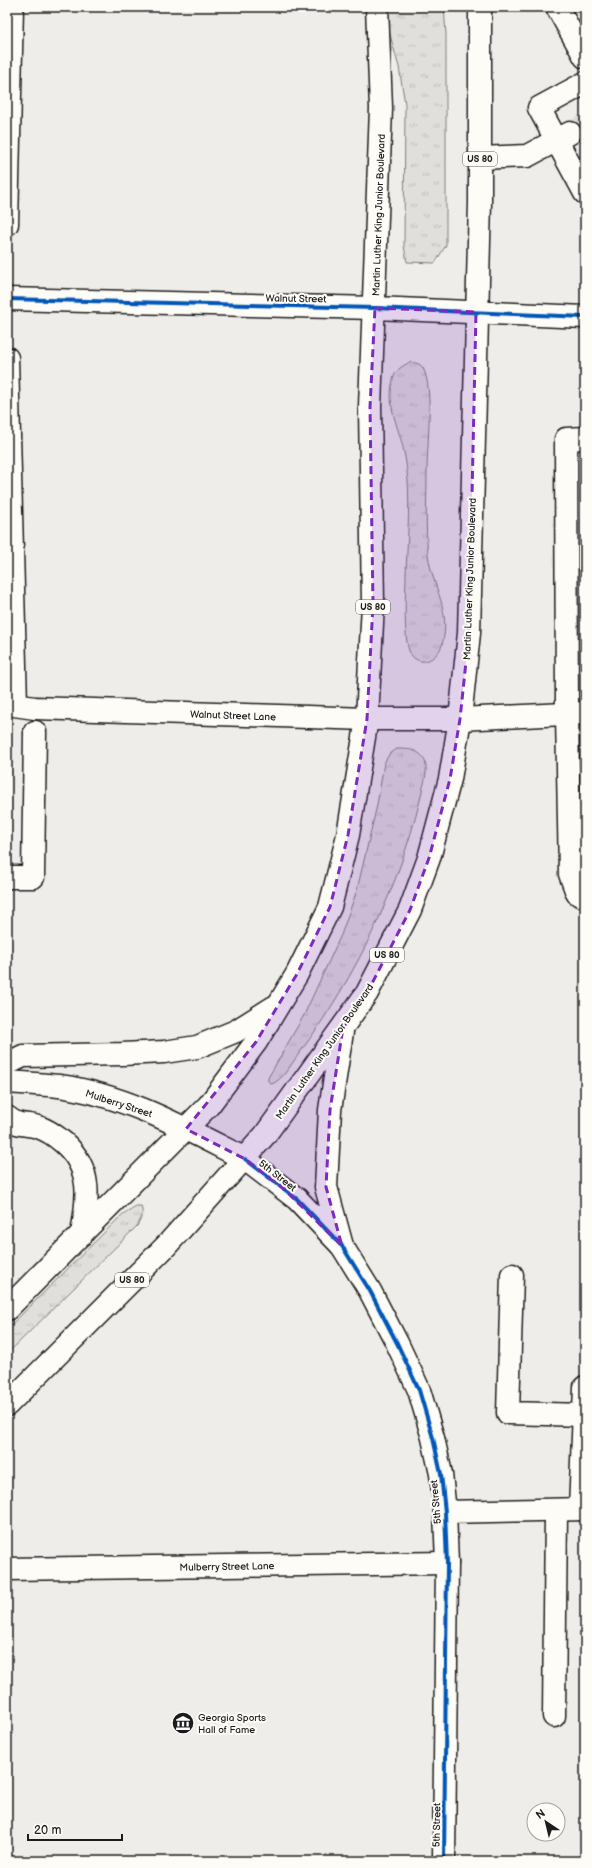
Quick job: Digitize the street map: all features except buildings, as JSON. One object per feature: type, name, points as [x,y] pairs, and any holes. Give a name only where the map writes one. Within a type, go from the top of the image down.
[{"type":"main road","points":[[7,224],[12,7]]},
{"type":"main road","name":"Martin Luther King Junior Boulevard","points":[[7,1309],[186,1129],[208,1104],[256,1042],[296,974],[330,907],[348,834],[367,719],[373,604],[370,407],[375,308],[381,108],[377,7]]},
{"type":"main road","name":"Martin Luther King Junior Boulevard","points":[[7,1405],[166,1246],[245,1159],[289,1104],[367,993],[410,910],[429,858],[450,779],[460,719],[469,633],[480,158],[480,7]]},
{"type":"main road","points":[[557,7],[585,56]]},
{"type":"main road","points":[[582,182],[563,137],[539,108],[585,83]]},
{"type":"main road","points":[[480,158],[527,156],[563,137]]},
{"type":"main road","name":"Walnut Street","points":[[7,299],[375,308],[585,317]]},
{"type":"main road","points":[[7,358],[11,704]]},
{"type":"main road","points":[[585,438],[566,439],[576,713],[570,874],[577,892],[585,897]]},
{"type":"main road","name":"Walnut Street Lane","points":[[11,704],[35,708],[367,719],[460,719],[576,713]]},
{"type":"main road","points":[[7,877],[33,877],[35,732]]},
{"type":"main road","points":[[7,1064],[23,1056],[122,1054],[164,1052],[196,1048],[236,1032],[279,1004]]},
{"type":"main road","points":[[342,1246],[326,1187],[330,1110],[343,1028]]},
{"type":"main road","name":"Mulberry Street","points":[[7,1082],[60,1086],[101,1095],[140,1108],[186,1129],[245,1159]]},
{"type":"main road","points":[[7,1117],[15,1124],[38,1127],[55,1135],[71,1149],[82,1166],[87,1181],[87,1205],[82,1234]]},
{"type":"main road","name":"5th Street","points":[[245,1159],[297,1200],[342,1246],[370,1291],[394,1336],[419,1390],[433,1438],[440,1467],[445,1512],[447,1563],[444,1861]]},
{"type":"main road","points":[[512,1275],[508,1413],[584,1415]]},
{"type":"main road","points":[[445,1512],[556,1511],[583,1509],[585,1387]]},
{"type":"main road","points":[[554,1716],[556,1511]]},
{"type":"main road","name":"Mulberry Street Lane","points":[[7,1569],[447,1563]]},
{"type":"highlighted area","points":[[375,308],[476,312],[469,633],[460,719],[450,779],[429,858],[410,910],[367,993],[343,1028],[330,1110],[326,1187],[342,1246],[285,1190],[245,1159],[186,1129],[256,1042],[297,974],[330,907],[348,835],[367,719],[373,604],[370,407]]},
{"type":"shaded area","points":[[7,7],[585,7],[585,1861],[7,1861]]},
{"type":"green space","points":[[385,7],[444,7],[446,34],[446,245],[435,263],[407,262],[404,246],[405,104],[399,67],[385,17]]},
{"type":"green space","points":[[410,362],[422,366],[428,389],[427,544],[430,566],[445,621],[442,645],[440,649],[434,657],[425,661],[421,661],[412,656],[407,641],[405,605],[409,492],[405,455],[392,408],[391,399],[391,390],[395,374],[401,367]]},
{"type":"green space","points":[[397,749],[413,750],[417,752],[423,757],[426,766],[425,780],[420,800],[400,867],[373,931],[340,993],[288,1069],[276,1082],[272,1084],[268,1081],[268,1078],[304,1015],[341,935],[357,890],[377,805],[384,763],[390,753]]},
{"type":"green space","points":[[136,1206],[141,1206],[142,1212],[141,1219],[137,1226],[7,1354],[7,1329],[123,1214]]},
{"type":"tunnel","points":[[570,133],[585,125]]},
{"type":"cycle path","points":[[7,299],[375,308],[585,317]]},
{"type":"cycle path","points":[[245,1159],[297,1199],[342,1246],[370,1291],[397,1343],[419,1390],[433,1438],[441,1474],[445,1512],[447,1563],[444,1861]]},
{"type":"place","name":"Georgia Sports Hall of Fame","points":[[183,1723]]}]
